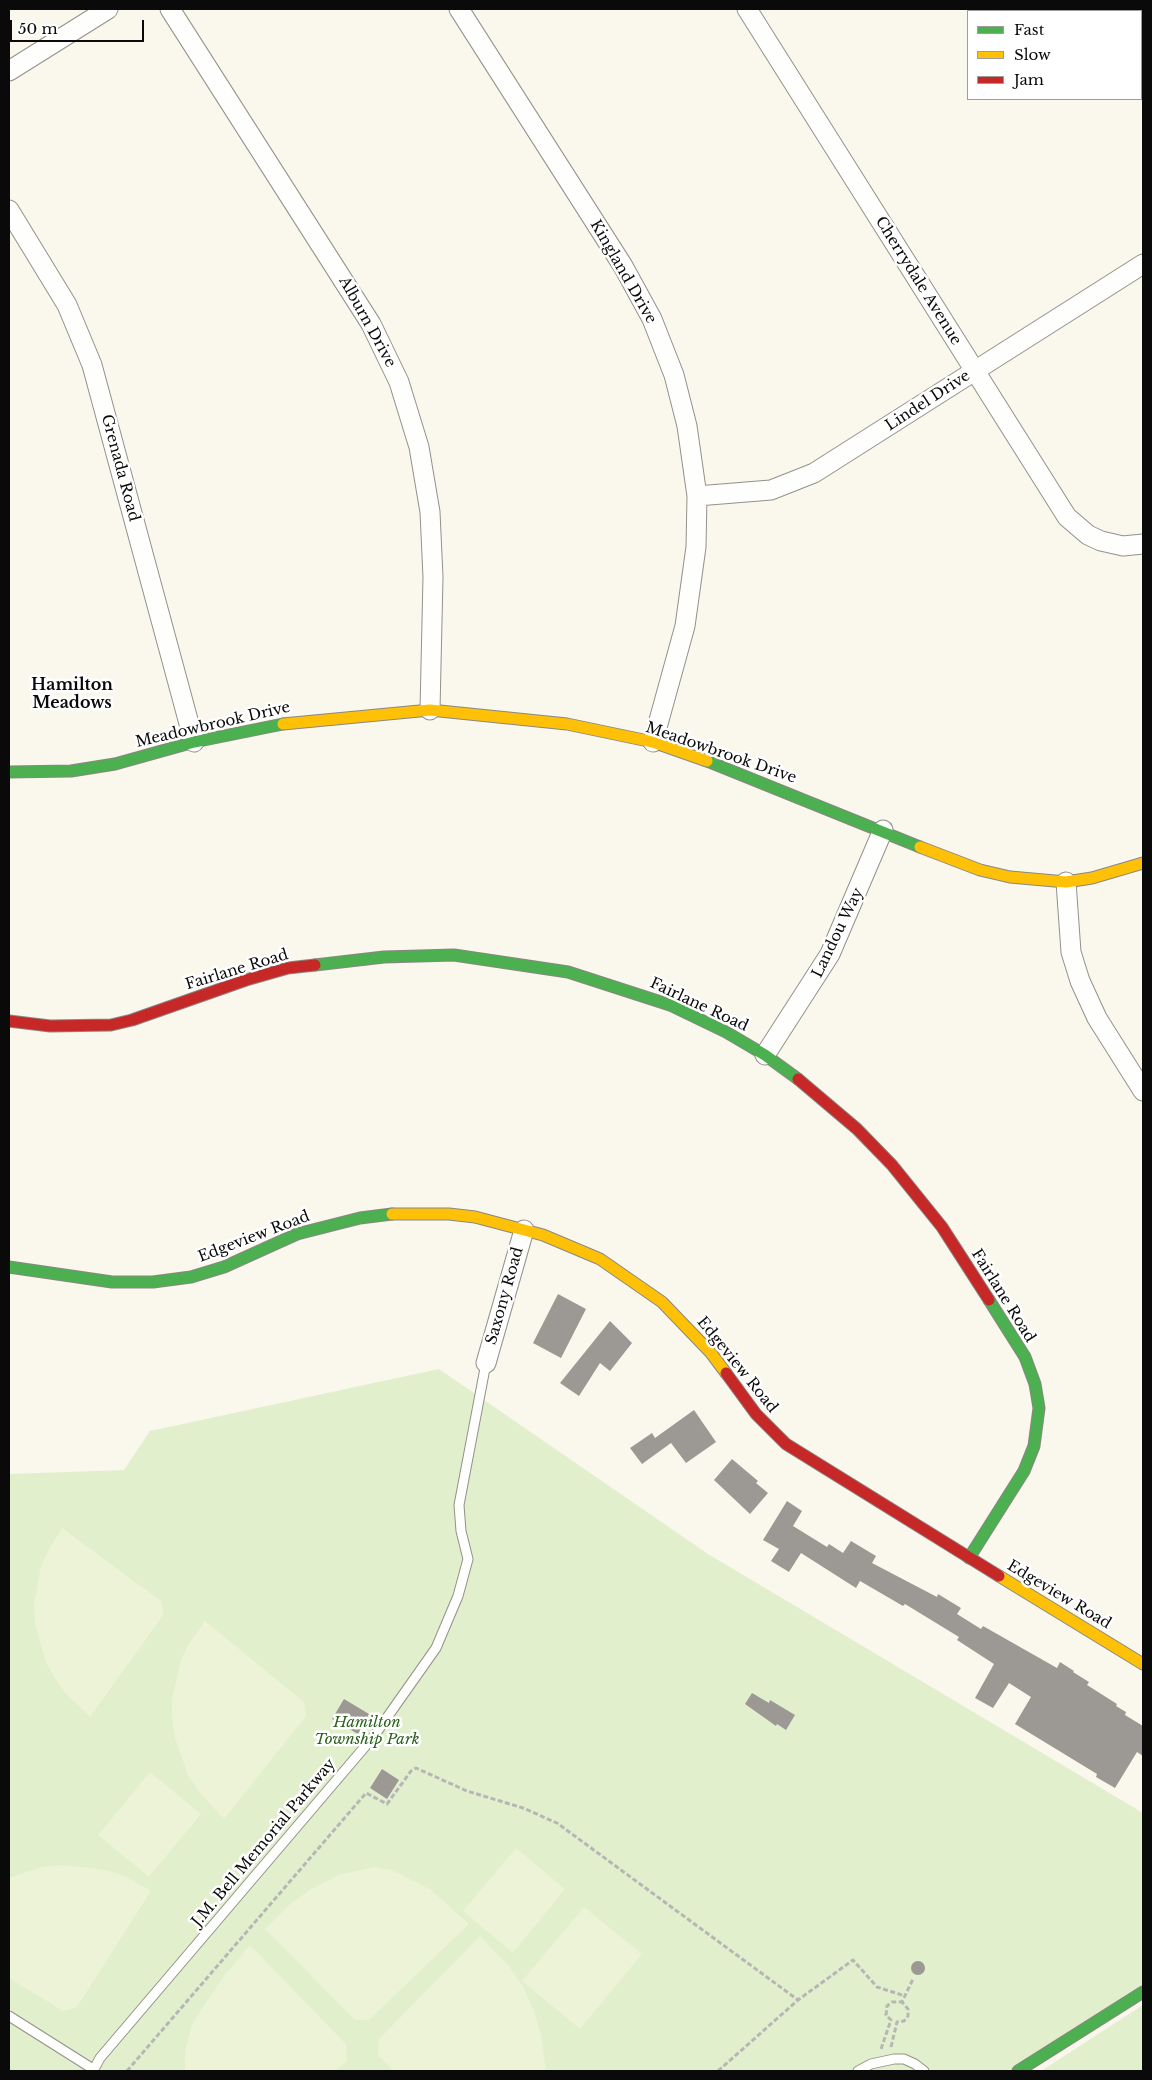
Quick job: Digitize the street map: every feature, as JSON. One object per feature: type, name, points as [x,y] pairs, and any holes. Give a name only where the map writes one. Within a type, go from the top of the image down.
[{"type":"street","points":[[9,71],[108,9]]},
{"type":"street","name":"Alburn Drive","points":[[170,9],[371,324],[399,382],[420,454],[430,512],[433,577],[430,710]]},
{"type":"street","name":"Kingland Drive","points":[[459,9],[623,266],[652,319],[674,375],[687,426],[697,496],[696,547],[689,606],[654,742]]},
{"type":"street","name":"Cherrydale Avenue","points":[[747,9],[1067,517],[1082,530],[1101,542],[1123,546],[1143,544]]},
{"type":"street","name":"Grenada Road","points":[[9,210],[63,297],[92,364],[194,742]]},
{"type":"street","name":"Lindel Drive","points":[[697,496],[771,490],[814,473],[1143,264]]},
{"type":"street","name":"Meadowbrook Drive","points":[[9,772],[80,770],[115,764],[194,742],[297,721],[430,710],[567,724],[654,742],[733,770],[945,857],[980,870],[1024,880],[1066,882],[1092,878],[1143,863]]},
{"type":"street","name":"Landou Way","points":[[765,1055],[830,954],[883,830]]},
{"type":"street","points":[[1066,882],[1071,952],[1080,981],[1097,1018],[1143,1091]]},
{"type":"street","name":"Fairlane Road","points":[[9,1021],[50,1026],[111,1025],[132,1020],[246,980],[288,968],[384,957],[454,955],[537,966],[626,989],[670,1005],[726,1032],[765,1055],[821,1098],[892,1165],[942,1227],[1015,1340],[1030,1370],[1035,1384],[1038,1408],[1034,1446],[1024,1471],[969,1558]]},
{"type":"street","name":"Edgeview Road","points":[[9,1266],[112,1282],[153,1282],[191,1277],[224,1267],[297,1234],[396,1213],[449,1214],[500,1222],[564,1242],[600,1259],[662,1302],[687,1326],[774,1434],[820,1466],[1143,1664]]},
{"type":"street","name":"Saxony Road","points":[[486,1363],[524,1230]]},
{"type":"street","points":[[1018,2071],[1143,1992]]},
{"type":"lane","name":"J.M. Bell Memorial Parkway","points":[[93,2070],[374,1736],[436,1648],[458,1596],[468,1558],[461,1531],[459,1505],[486,1363]]},
{"type":"lane","points":[[9,2016],[93,2070]]},
{"type":"lane","points":[[858,2071],[871,2064],[894,2059],[904,2059],[924,2071]]},
{"type":"path","points":[[127,2071],[366,1793],[387,1804],[411,1771],[416,1768],[467,1791],[523,1808],[557,1823],[798,2000]]},
{"type":"path","points":[[718,2071],[798,2000],[852,1960],[877,1987],[905,1996]]},
{"type":"path","points":[[902,2002],[913,1979]]},
{"type":"path","points":[[892,2002],[902,2002],[908,2009],[908,2016],[897,2022],[891,2020],[886,2015],[887,2006],[892,2002]]},
{"type":"path","points":[[891,2020],[880,2052],[889,2054],[897,2022]]},
{"type":"green space","name":"Hamilton Township Park","points":[[439,1369],[708,1554],[1143,1813],[1143,1992],[1018,2071],[9,2071],[9,1474],[124,1470],[150,1431]]},
{"type":"green space","points":[[62,1528],[161,1601],[164,1614],[90,1717],[65,1693],[54,1677],[45,1660],[35,1623],[34,1604],[41,1566]]},
{"type":"green space","points":[[205,1621],[304,1702],[306,1716],[224,1819],[199,1792],[188,1775],[175,1738],[172,1718],[172,1699],[181,1660],[190,1642]]},
{"type":"green space","points":[[150,1772],[201,1814],[149,1877],[98,1835]]},
{"type":"green space","points":[[516,1848],[565,1889],[513,1953],[463,1911]]},
{"type":"green space","points":[[63,1865],[106,1870],[127,1877],[151,1891],[77,2007],[63,2011],[9,1978],[9,1878],[42,1867]]},
{"type":"green space","points":[[374,1867],[392,1870],[431,1890],[469,1924],[369,2020],[355,2020],[265,1929],[290,1904],[311,1889],[339,1875]]},
{"type":"green space","points":[[584,1907],[642,1954],[580,2029],[522,1981]]},
{"type":"green space","points":[[480,1936],[509,1966],[523,1987],[534,2011],[541,2035],[546,2071],[394,2071],[378,2055],[379,2039]]},
{"type":"green space","points":[[250,1945],[346,2044],[347,2061],[335,2071],[185,2071],[185,2052],[191,2028],[224,1976]]},
{"type":"green space","points":[[1143,2005],[1143,2071],[1041,2071]]},
{"type":"building","points":[[558,1294],[586,1309],[561,1358],[533,1343]]},
{"type":"building","points":[[610,1321],[632,1343],[610,1371],[600,1363],[579,1396],[560,1383]]},
{"type":"building","points":[[694,1410],[716,1442],[686,1463],[671,1443],[642,1464],[630,1448],[652,1433],[655,1438]]},
{"type":"building","points":[[732,1459],[758,1481],[756,1483],[768,1493],[750,1514],[714,1480]]},
{"type":"building","points":[[787,1501],[802,1511],[793,1526],[827,1547],[829,1544],[843,1553],[851,1541],[876,1556],[872,1563],[937,1597],[938,1594],[961,1608],[957,1614],[981,1629],[983,1626],[1057,1668],[1060,1662],[1074,1671],[1089,1682],[1087,1685],[1117,1704],[1116,1706],[1126,1712],[1125,1715],[1143,1726],[1143,1756],[1137,1752],[1115,1788],[1096,1777],[1097,1774],[1015,1724],[1031,1697],[1009,1683],[993,1708],[975,1698],[994,1664],[957,1640],[959,1637],[905,1604],[903,1606],[860,1581],[856,1588],[801,1553],[789,1572],[771,1561],[779,1549],[763,1540]]},
{"type":"building","points":[[752,1693],[769,1703],[770,1700],[795,1715],[786,1730],[777,1724],[776,1726],[745,1704]]},
{"type":"building","points":[[344,1699],[369,1714],[358,1734],[332,1719]]},
{"type":"building","points":[[382,1769],[399,1780],[387,1799],[370,1788]]},
{"type":"building","points":[[915,1961],[921,1961],[925,1968],[921,1975],[915,1975],[911,1971],[911,1965]]},
{"type":"traffic: fast","points":[[9,772],[71,771],[115,764],[194,742],[283,724]]},
{"type":"traffic: fast","points":[[707,761],[920,847]]},
{"type":"traffic: fast","points":[[315,965],[384,957],[454,955],[568,972],[670,1005],[726,1032],[765,1055],[798,1079]]},
{"type":"traffic: fast","points":[[9,1267],[112,1282],[153,1282],[191,1277],[224,1267],[297,1234],[360,1218],[392,1214]]},
{"type":"traffic: fast","points":[[969,1558],[1024,1471],[1034,1446],[1039,1408],[1035,1384],[1025,1357],[989,1300]]},
{"type":"traffic: fast","points":[[1018,2071],[1143,1992]]},
{"type":"traffic: slow","points":[[283,724],[430,710],[567,724],[653,742],[707,761]]},
{"type":"traffic: slow","points":[[920,847],[980,870],[1010,877],[1066,882],[1092,878],[1143,863]]},
{"type":"traffic: slow","points":[[392,1214],[449,1214],[475,1217],[543,1235],[600,1259],[662,1302],[711,1353],[726,1373]]},
{"type":"traffic: slow","points":[[999,1576],[1143,1664]]},
{"type":"traffic: jam","points":[[9,1021],[50,1026],[111,1025],[132,1020],[246,980],[288,968],[315,965]]},
{"type":"traffic: jam","points":[[798,1079],[857,1129],[892,1165],[942,1227],[989,1300]]},
{"type":"traffic: jam","points":[[726,1373],[756,1414],[786,1444],[999,1576]]},
{"type":"district","name":"Hamilton Meadows","points":[[72,694]]}]
